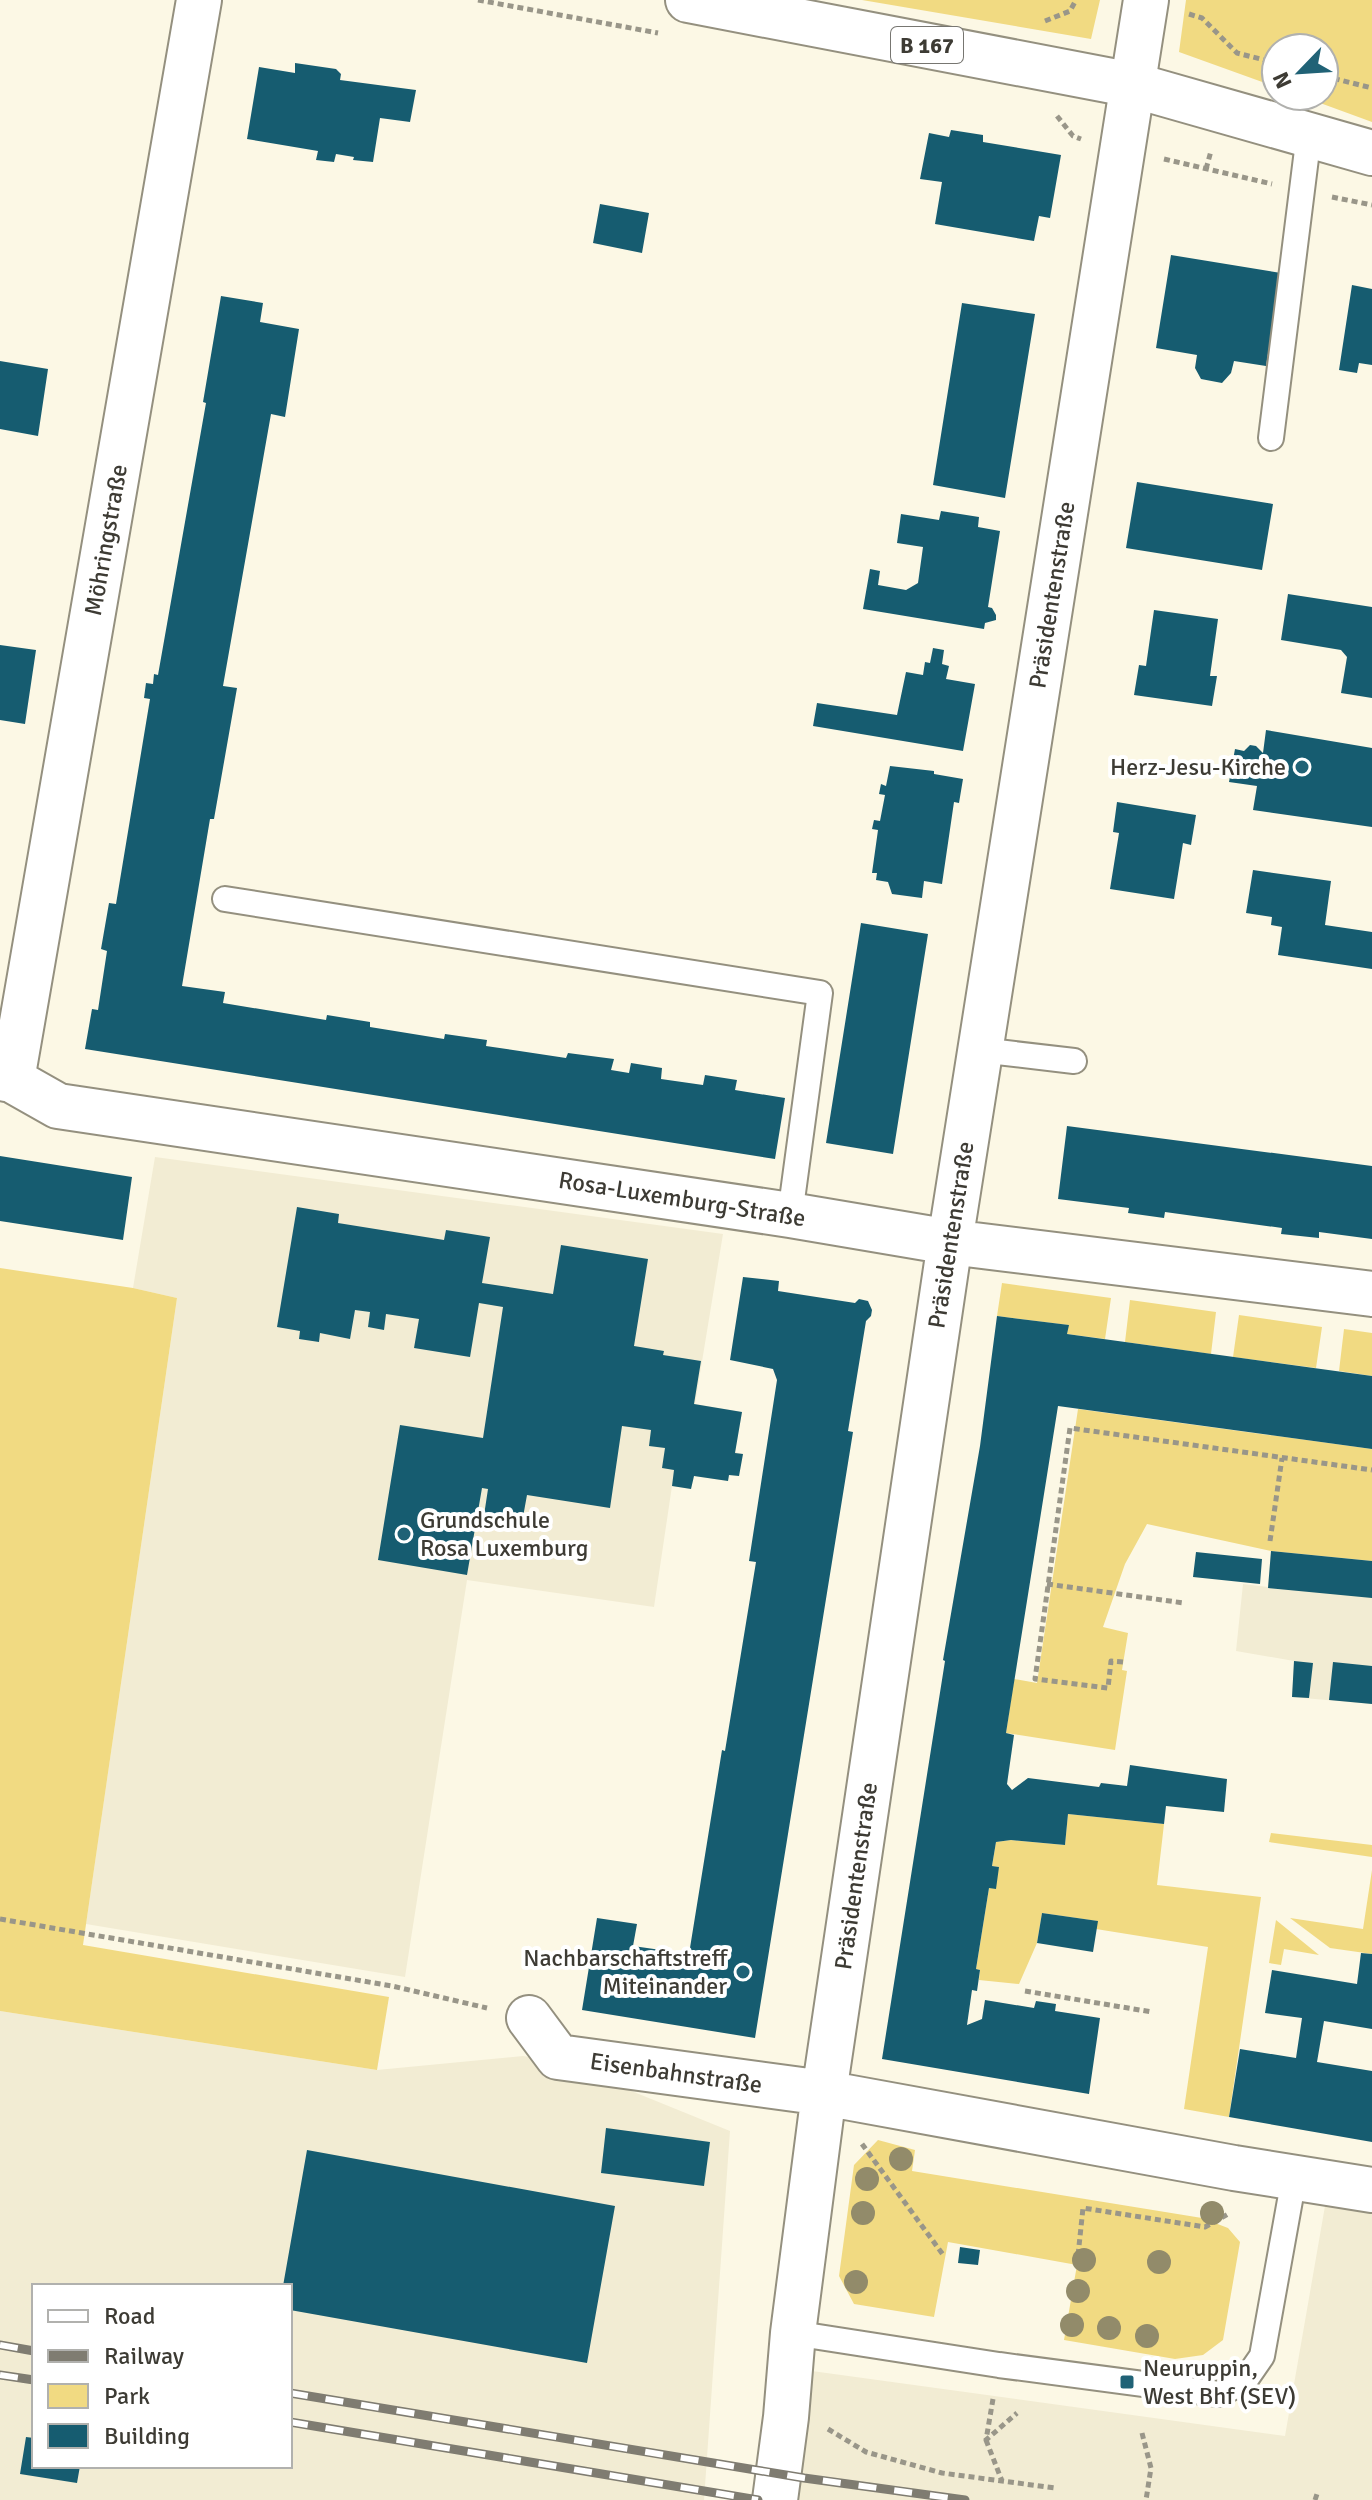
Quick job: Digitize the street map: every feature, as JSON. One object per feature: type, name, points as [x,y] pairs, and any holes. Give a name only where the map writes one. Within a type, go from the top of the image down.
[{"type":"street","name":"Möhringstraße","points":[[6,1079],[199,0]]},
{"type":"street","name":"B 167","points":[[688,0],[1133,85],[1372,153]]},
{"type":"street","name":"Präsidentenstraße","points":[[776,2487],[824,2093],[950,1242],[1146,0]]},
{"type":"street","name":"Rosa-Luxemburg-Straße","points":[[6,1079],[58,1106],[790,1215],[950,1242],[1372,1294]]},
{"type":"street","name":"Eisenbahnstraße","points":[[529,2018],[558,2057],[824,2093],[1372,2190]]},
{"type":"lane","points":[[1271,438],[1309,134]]},
{"type":"lane","points":[[225,899],[820,993],[790,1215]]},
{"type":"lane","points":[[980,1050],[1074,1061]]},
{"type":"lane","points":[[793,2333],[999,2365],[1219,2394],[1244,2382],[1262,2356],[1294,2178]]},
{"type":"path","points":[[478,0],[658,33]]},
{"type":"path","points":[[1043,22],[1070,11],[1076,0]]},
{"type":"path","points":[[1146,0],[1202,18],[1237,53],[1260,59]]},
{"type":"path","points":[[1340,80],[1372,88]]},
{"type":"path","points":[[1052,108],[1073,136],[1372,205]]},
{"type":"path","points":[[1123,1662],[1111,1661],[1108,1688],[1035,1679],[1070,1428],[1372,1470]]},
{"type":"path","points":[[1270,1541],[1282,1458]]},
{"type":"path","points":[[1047,1584],[1184,1603]]},
{"type":"path","points":[[0,1919],[392,1986],[529,2018]]},
{"type":"path","points":[[1025,1991],[1152,2012]]},
{"type":"path","points":[[824,2093],[944,2256]]},
{"type":"path","points":[[1077,2265],[1083,2208],[1205,2227],[1294,2178]]},
{"type":"path","points":[[826,2428],[866,2452],[942,2473],[1055,2488]]},
{"type":"path","points":[[1142,2433],[1151,2468],[1146,2500]]},
{"type":"path","points":[[986,2440],[1002,2481]]},
{"type":"shaded area","name":"Grundschule Rosa Luxemburg","points":[[155,1157],[723,1234],[695,1404],[742,1412],[735,1452],[743,1454],[739,1476],[729,1475],[728,1481],[694,1476],[691,1489],[672,1486],[654,1607],[467,1580],[405,1977],[86,1924],[177,1298],[133,1288]]},
{"type":"shaded area","points":[[1271,1551],[1372,1561],[1372,1704],[1292,1697],[1294,1661],[1236,1651],[1243,1584],[1268,1587]]},
{"type":"shaded area","points":[[0,2011],[377,2070],[523,2056],[560,2062],[730,2131],[704,2500],[0,2500]]},
{"type":"shaded area","points":[[1329,2183],[1372,2190],[1372,2500],[775,2500],[790,2368],[1285,2436]]},
{"type":"green space","points":[[862,0],[1100,0],[1091,39]]},
{"type":"green space","points":[[1186,0],[1372,0],[1372,122],[1340,110],[1340,32],[1260,32],[1260,81],[1179,52]]},
{"type":"green space","points":[[0,1268],[133,1288],[177,1298],[83,1945],[389,1997],[377,2070],[0,2011]]},
{"type":"green space","points":[[1002,1283],[1111,1298],[1105,1339],[1067,1334],[1068,1325],[997,1316]]},
{"type":"green space","points":[[1130,1300],[1216,1312],[1211,1354],[1125,1342]]},
{"type":"green space","points":[[1239,1315],[1322,1327],[1316,1368],[1233,1357]]},
{"type":"green space","points":[[1344,1329],[1372,1333],[1372,1376],[1339,1371]]},
{"type":"green space","points":[[1078,1409],[1372,1449],[1372,1561],[1271,1551],[1147,1524],[1125,1564],[1103,1627],[1128,1633],[1122,1670],[1127,1671],[1115,1750],[1006,1733],[1014,1679],[1037,1683]]},
{"type":"green space","points":[[1068,1814],[1164,1824],[1157,1885],[1261,1897],[1229,2117],[1184,2109],[1208,1947],[1096,1929],[1097,1921],[1042,1913],[1037,1943],[1019,1984],[979,1980],[980,1970],[976,1969],[989,1888],[999,1867],[992,1866],[996,1842],[1011,1840],[1065,1845]]},
{"type":"green space","points":[[1271,1833],[1372,1845],[1372,1857],[1269,1842]]},
{"type":"green space","points":[[1372,1870],[1372,1954],[1330,1948],[1290,1918],[1363,1929]]},
{"type":"green space","points":[[1276,1920],[1319,1955],[1284,1949],[1281,1965],[1269,1963]]},
{"type":"green space","points":[[878,2140],[915,2150],[912,2171],[1202,2218],[1228,2228],[1240,2242],[1223,2340],[1203,2355],[1175,2359],[1064,2340],[1077,2265],[948,2242],[934,2317],[854,2304],[839,2276],[854,2165]]},
{"type":"building","points":[[295,63],[336,69],[341,74],[340,80],[416,90],[410,122],[380,118],[373,162],[336,154],[334,162],[316,160],[318,151],[247,139],[259,67],[295,73]]},
{"type":"building","points":[[951,130],[983,135],[983,142],[1061,155],[1050,218],[1039,216],[1034,241],[935,224],[942,182],[920,179],[929,133],[949,137]]},
{"type":"building","points":[[600,204],[649,213],[642,253],[593,243]]},
{"type":"building","points":[[1171,255],[1281,273],[1266,366],[1234,361],[1231,373],[1222,383],[1201,379],[1195,368],[1197,355],[1156,348]]},
{"type":"building","points":[[1352,285],[1372,289],[1372,365],[1359,363],[1357,373],[1339,370]]},
{"type":"building","points":[[221,296],[263,303],[260,322],[299,329],[285,417],[271,414],[223,686],[237,688],[214,819],[210,819],[182,986],[225,992],[223,1003],[326,1020],[327,1015],[370,1022],[370,1027],[444,1039],[445,1034],[487,1040],[486,1046],[566,1058],[568,1053],[614,1059],[611,1070],[629,1073],[631,1063],[662,1068],[661,1079],[703,1085],[705,1075],[737,1080],[735,1090],[785,1098],[775,1159],[85,1049],[92,1009],[98,1010],[107,951],[101,949],[109,903],[116,904],[150,699],[144,698],[146,683],[153,684],[154,674],[158,675],[206,403],[203,402]]},
{"type":"building","points":[[962,303],[1035,314],[1005,498],[933,485]]},
{"type":"building","points":[[0,361],[48,369],[38,436],[0,429]]},
{"type":"building","points":[[1137,482],[1273,504],[1262,570],[1126,548]]},
{"type":"building","points":[[941,511],[979,517],[978,527],[1000,531],[988,607],[992,608],[996,620],[985,623],[984,629],[863,609],[870,569],[880,571],[878,585],[906,590],[918,583],[923,547],[897,543],[901,514],[939,520]]},
{"type":"building","points":[[1288,594],[1372,607],[1372,698],[1341,693],[1347,657],[1341,650],[1281,640]]},
{"type":"building","points":[[1154,610],[1218,619],[1210,676],[1217,676],[1212,706],[1134,695],[1139,665],[1146,666]]},
{"type":"building","points":[[0,645],[36,650],[25,724],[0,720]]},
{"type":"building","points":[[933,648],[944,650],[942,664],[949,666],[946,679],[975,684],[963,751],[813,726],[817,703],[897,715],[906,672],[923,675],[925,662],[930,663]]},
{"type":"building","name":"Herz-Jesu-Kirche","points":[[1266,730],[1372,748],[1372,827],[1253,810],[1257,786],[1229,782],[1235,749],[1244,751],[1250,745],[1263,753]]},
{"type":"building","points":[[890,766],[934,771],[934,774],[963,779],[959,803],[954,802],[942,884],[924,881],[922,898],[892,894],[888,882],[876,880],[877,873],[872,873],[878,830],[872,829],[874,820],[880,821],[885,795],[879,794],[881,784],[886,786]]},
{"type":"building","points":[[1117,802],[1196,815],[1191,845],[1183,843],[1174,899],[1110,889],[1119,833],[1113,832]]},
{"type":"building","points":[[1253,870],[1331,881],[1325,925],[1372,932],[1372,969],[1278,955],[1282,927],[1271,925],[1272,917],[1246,913]]},
{"type":"building","points":[[861,923],[928,934],[893,1154],[826,1143]]},
{"type":"building","points":[[1067,1126],[1372,1166],[1372,1239],[1319,1232],[1319,1238],[1281,1234],[1282,1228],[1165,1212],[1164,1218],[1128,1213],[1129,1208],[1058,1199]]},
{"type":"building","points":[[0,1156],[132,1177],[123,1240],[0,1221]]},
{"type":"building","points":[[297,1207],[339,1214],[338,1223],[444,1240],[446,1230],[490,1237],[482,1283],[553,1294],[561,1245],[648,1259],[634,1346],[664,1351],[663,1355],[701,1361],[694,1404],[742,1412],[735,1453],[743,1454],[739,1476],[729,1475],[728,1481],[694,1476],[691,1489],[672,1486],[674,1470],[662,1468],[665,1448],[649,1446],[651,1430],[622,1426],[610,1508],[527,1495],[521,1528],[483,1522],[488,1489],[482,1488],[467,1575],[378,1560],[400,1425],[483,1438],[503,1307],[479,1303],[470,1357],[414,1348],[419,1319],[386,1314],[384,1330],[368,1327],[370,1312],[355,1310],[350,1339],[320,1333],[319,1342],[299,1339],[300,1331],[277,1327]]},
{"type":"building","points":[[743,1277],[779,1281],[778,1291],[855,1303],[859,1299],[868,1301],[872,1310],[866,1321],[848,1431],[853,1432],[755,2038],[582,2010],[597,1918],[637,1924],[633,1946],[689,1954],[756,1562],[749,1561],[777,1380],[773,1369],[730,1360]]},
{"type":"building","points":[[997,1316],[1069,1325],[1067,1334],[1372,1376],[1372,1449],[1058,1406],[1006,1733],[1014,1735],[1007,1784],[1012,1790],[1028,1778],[1099,1787],[1101,1783],[1127,1786],[1130,1765],[1227,1779],[1224,1812],[1166,1806],[1164,1824],[1068,1814],[1065,1845],[1011,1840],[996,1842],[992,1866],[999,1867],[996,1889],[989,1888],[976,1969],[980,1970],[977,1991],[972,1990],[967,2025],[982,2019],[985,2000],[1034,2008],[1036,2001],[1056,2004],[1055,2011],[1100,2018],[1089,2094],[882,2059],[943,1660],[980,1446]]},
{"type":"building","points":[[1271,1551],[1372,1561],[1372,1598],[1268,1588]]},
{"type":"building","points":[[1196,1552],[1262,1559],[1260,1584],[1193,1577]]},
{"type":"building","points":[[1294,1661],[1313,1663],[1309,1698],[1292,1697]]},
{"type":"building","points":[[1333,1662],[1372,1666],[1372,1704],[1329,1700]]},
{"type":"building","points":[[1042,1913],[1098,1921],[1093,1952],[1037,1943]]},
{"type":"building","points":[[1361,1953],[1372,1954],[1372,2029],[1324,2021],[1317,2062],[1372,2071],[1372,2142],[1229,2117],[1240,2049],[1296,2058],[1302,2018],[1265,2013],[1272,1970],[1357,1984]]},
{"type":"building","points":[[606,2128],[710,2142],[704,2186],[601,2173]]},
{"type":"building","points":[[307,2150],[615,2206],[587,2363],[292,2310],[292,2284],[283,2284]]},
{"type":"building","points":[[960,2247],[980,2250],[978,2265],[958,2263]]},
{"type":"building","points":[[26,2437],[32,2438],[32,2468],[80,2468],[77,2483],[20,2474]]},
{"type":"railway","points":[[0,2345],[32,2351]]},
{"type":"railway","points":[[0,2375],[32,2380]]},
{"type":"railway","points":[[292,2393],[804,2478],[965,2500]]},
{"type":"railway","points":[[292,2422],[758,2500]]},
{"type":"place","name":"Herz-Jesu-Kirche","points":[[1302,767]]},
{"type":"place","name":"Grundschule Rosa Luxemburg","points":[[404,1534]]},
{"type":"place","name":"Nachbarschaftstreff Miteinander","points":[[743,1972]]},
{"type":"place","name":"Neuruppin, West Bhf (SEV)","points":[[1127,2382]]}]
